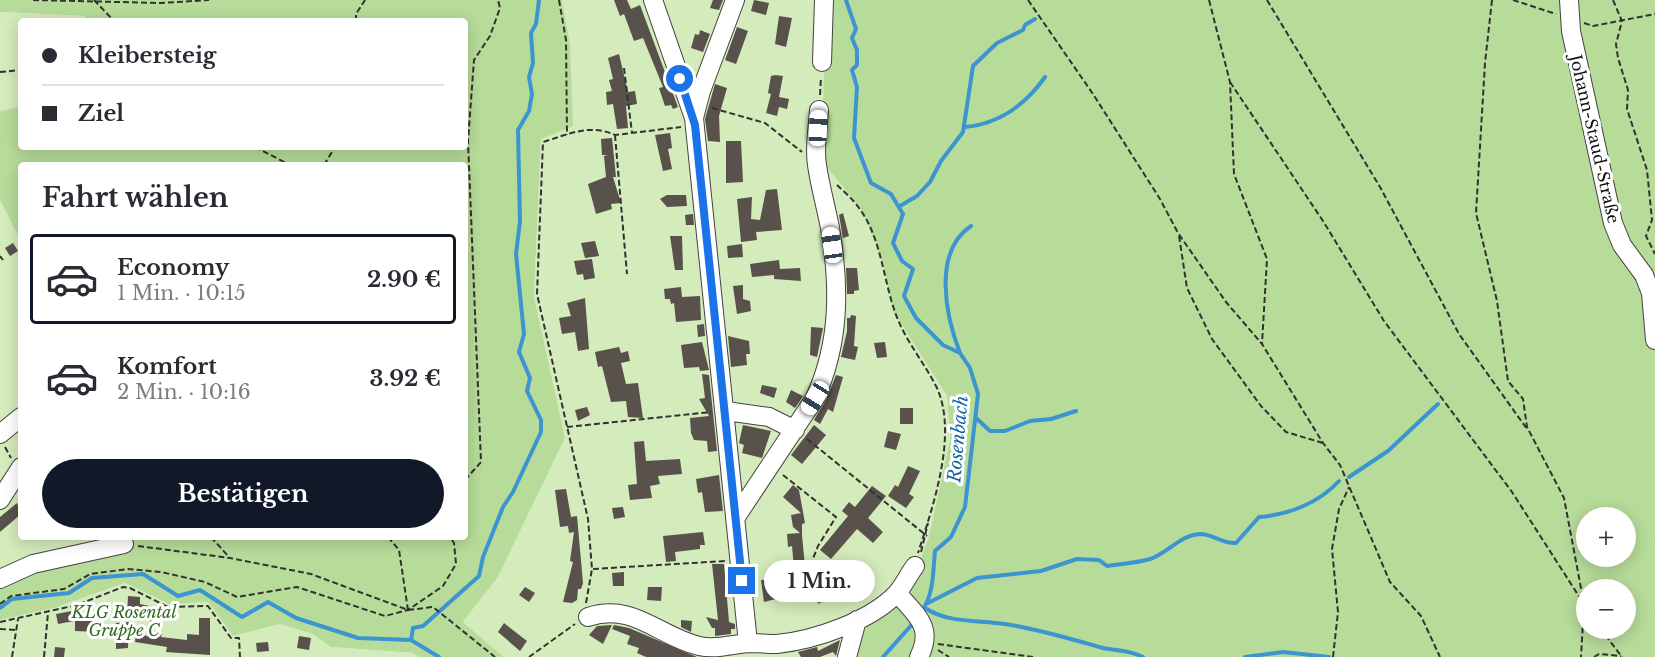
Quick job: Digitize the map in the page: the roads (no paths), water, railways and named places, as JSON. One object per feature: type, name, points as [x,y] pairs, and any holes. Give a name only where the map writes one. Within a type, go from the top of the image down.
[{"type":"street","points":[[653,0],[696,116],[748,643]]},
{"type":"street","points":[[696,116],[735,0]]},
{"type":"street","points":[[822,62],[824,0]]},
{"type":"street","name":"Johann-Staud-Straße","points":[[1569,0],[1571,31],[1613,223],[1622,245],[1644,275],[1651,293],[1655,340]]},
{"type":"street","points":[[736,517],[795,430],[823,381],[836,327],[835,261],[813,161],[819,110]]},
{"type":"street","points":[[726,411],[769,417],[795,430]]},
{"type":"street","points":[[0,434],[18,419]]},
{"type":"street","points":[[0,501],[18,472]]},
{"type":"street","points":[[0,579],[33,564],[124,544]]},
{"type":"street","points":[[588,617],[614,611],[634,617],[701,646],[730,648],[748,643],[778,644],[817,636],[858,620],[900,597],[916,564]]},
{"type":"street","points":[[900,597],[923,643]]},
{"type":"street","points":[[846,657],[858,620]]},
{"type":"waterway","points":[[411,640],[413,628],[423,626],[479,576],[483,557],[503,507],[513,492],[541,432],[541,420],[527,391],[530,378],[519,352],[524,334],[516,254],[520,221],[518,130],[529,111],[532,94],[529,77],[533,63],[531,33],[536,24],[539,0]]},
{"type":"waterway","name":"Rosenbach","points":[[846,0],[856,29],[852,38],[857,50],[857,65],[852,70],[857,87],[854,138],[871,183],[891,194],[903,214],[893,243],[902,261],[913,269],[904,296],[916,318],[943,345],[960,353],[970,368],[978,394],[965,507],[951,537],[935,551],[931,591],[921,612]]},
{"type":"waterway","points":[[900,206],[917,196],[930,182],[941,161],[963,132],[973,66],[997,43],[1023,30],[1025,25],[1035,19]]},
{"type":"waterway","points":[[965,127],[989,122],[1011,111],[1029,96],[1045,77]]},
{"type":"waterway","points":[[960,353],[947,304],[947,268],[951,252],[959,237],[971,226]]},
{"type":"waterway","points":[[1349,477],[1388,451],[1438,404]]},
{"type":"waterway","points":[[976,418],[990,431],[1005,431],[1030,421],[1051,419],[1076,411]]},
{"type":"waterway","points":[[928,603],[977,578],[1041,571],[1077,559],[1099,560],[1107,566],[1150,559],[1193,535],[1205,534],[1236,543],[1259,517],[1292,511],[1313,502],[1339,481]]},
{"type":"waterway","name":"Rosenbach","points":[[0,608],[12,599],[69,593],[92,578],[143,574],[178,596],[200,590],[242,617],[268,602],[296,618],[358,638],[411,640],[439,657]]},
{"type":"waterway","name":"Rosenbach","points":[[925,608],[953,619],[1005,624],[1143,657]]},
{"type":"waterway","name":"Rosenbach","points":[[883,657],[915,621]]},
{"type":"waterway","name":"Rosenbach","points":[[1245,657],[1283,652],[1329,657]]},
{"type":"park label","name":"KLG Rosental Gruppe C","points":[[124,621]]}]
